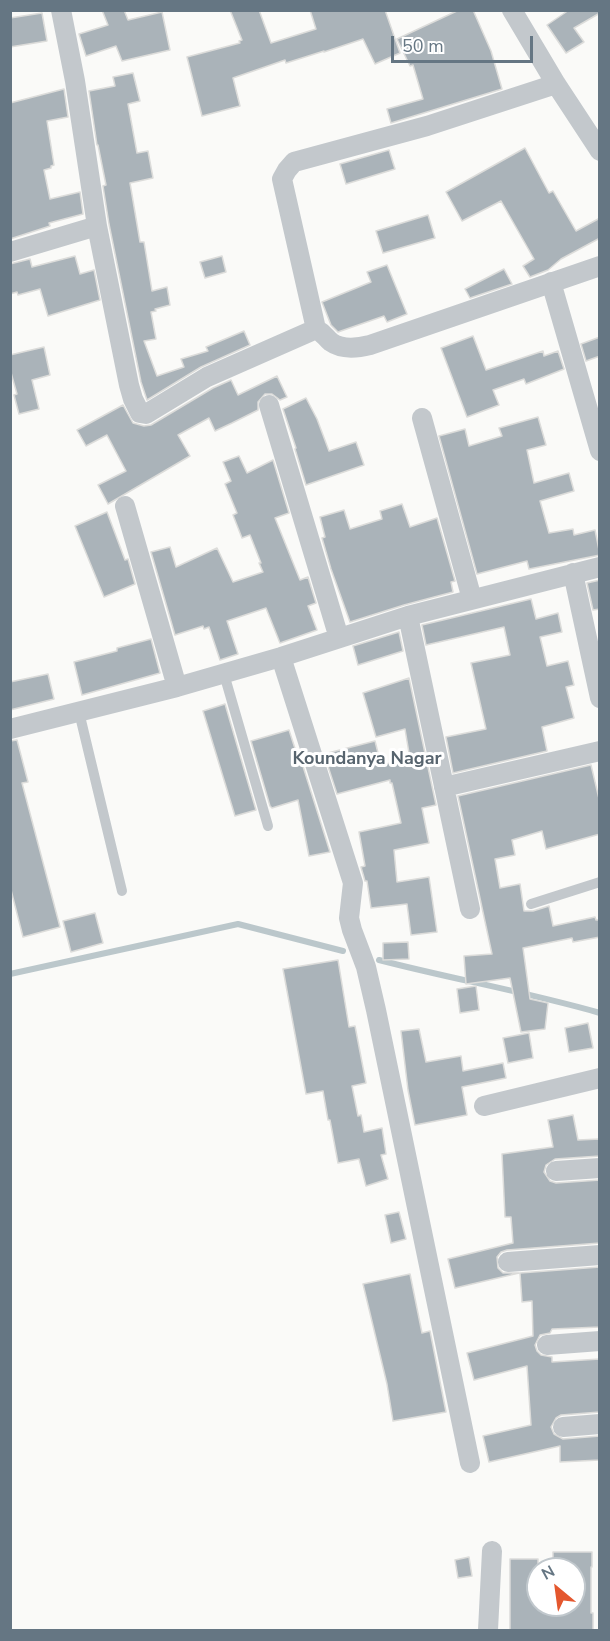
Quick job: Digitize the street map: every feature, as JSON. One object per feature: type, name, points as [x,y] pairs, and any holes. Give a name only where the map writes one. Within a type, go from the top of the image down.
[{"type":"street","points":[[61,10],[75,81],[97,226],[129,385],[140,413],[146,414],[207,377],[316,329]]},
{"type":"street","points":[[512,10],[556,84],[600,151]]},
{"type":"street","points":[[556,84],[427,126],[294,162],[286,170],[282,179],[316,329],[325,334],[331,342],[341,346],[362,347],[600,266]]},
{"type":"street","points":[[10,252],[97,226]]},
{"type":"street","points":[[551,282],[600,452]]},
{"type":"street","points":[[270,405],[339,638]]},
{"type":"street","points":[[422,418],[472,600]]},
{"type":"street","points":[[125,506],[177,687]]},
{"type":"street","points":[[10,729],[177,687],[281,657],[408,616],[600,567]]},
{"type":"street","points":[[573,573],[600,698]]},
{"type":"street","points":[[408,616],[470,909]]},
{"type":"street","points":[[281,657],[353,883],[350,918],[352,930],[366,967],[376,1010],[470,1463]]},
{"type":"street","points":[[444,787],[600,751]]},
{"type":"street","points":[[484,1106],[600,1078]]},
{"type":"street","points":[[556,1170],[600,1168]]},
{"type":"street","points":[[508,1262],[600,1255]]},
{"type":"street","points":[[547,1345],[600,1341]]},
{"type":"street","points":[[563,1426],[600,1424]]},
{"type":"street","points":[[489,1630],[492,1551]]},
{"type":"lane","points":[[224,674],[268,826]]},
{"type":"lane","points":[[79,712],[122,891]]},
{"type":"lane","points":[[531,904],[600,882]]},
{"type":"building","points":[[102,10],[124,10],[128,20],[162,12],[170,50],[122,61],[116,46],[86,56],[79,34],[108,25]]},
{"type":"building","points":[[230,10],[259,10],[271,43],[316,29],[310,10],[385,10],[400,53],[375,64],[363,39],[286,63],[285,60],[233,78],[240,106],[202,116],[187,57],[240,43],[239,41],[242,40]]},
{"type":"building","points":[[459,10],[473,10],[491,51],[502,89],[391,123],[387,109],[423,99],[413,65],[410,66],[397,39]]},
{"type":"building","points":[[569,10],[600,10],[600,13],[574,28],[584,42],[566,53],[547,25]]},
{"type":"building","points":[[42,13],[47,41],[10,47],[10,18]]},
{"type":"building","points":[[133,73],[140,101],[128,104],[137,153],[148,151],[153,178],[130,183],[140,242],[144,242],[152,291],[167,287],[170,305],[151,312],[156,339],[144,341],[157,376],[184,367],[181,359],[208,351],[206,347],[244,331],[250,345],[201,367],[147,400],[141,382],[109,224],[103,186],[106,185],[89,91],[115,86],[113,77]]},
{"type":"building","points":[[64,89],[68,117],[47,121],[54,165],[44,170],[50,199],[80,192],[83,214],[49,223],[50,226],[10,239],[10,103]]},
{"type":"building","points":[[525,148],[549,193],[553,191],[576,231],[600,218],[600,238],[561,259],[548,270],[530,277],[523,266],[534,259],[501,201],[462,221],[446,192]]},
{"type":"building","points":[[389,150],[395,169],[346,184],[340,164]]},
{"type":"building","points":[[428,215],[435,238],[383,253],[376,231]]},
{"type":"building","points":[[75,256],[80,274],[94,270],[100,300],[48,316],[40,289],[18,295],[17,292],[10,294],[10,264],[30,259],[32,267]]},
{"type":"building","points":[[222,256],[226,272],[205,278],[200,262]]},
{"type":"building","points":[[387,265],[407,314],[387,322],[384,316],[338,332],[331,325],[322,302],[371,282],[367,272]]},
{"type":"building","points":[[504,269],[512,284],[470,298],[465,289]]},
{"type":"building","points":[[473,336],[486,370],[543,351],[544,356],[558,351],[564,369],[526,384],[524,379],[493,390],[499,405],[467,417],[441,348]]},
{"type":"building","points":[[600,337],[600,356],[586,361],[581,344]]},
{"type":"building","points":[[44,347],[50,375],[32,380],[39,409],[19,414],[14,395],[17,394],[10,369],[10,355]]},
{"type":"building","points":[[277,376],[287,397],[280,400],[272,394],[265,394],[258,402],[258,410],[232,423],[215,431],[209,418],[178,435],[190,456],[108,504],[98,485],[126,471],[107,435],[86,446],[77,430],[123,405],[133,423],[151,425],[213,388],[231,380],[238,395]]},
{"type":"building","points":[[306,398],[329,451],[356,442],[364,465],[306,485],[283,409]]},
{"type":"building","points":[[538,417],[546,445],[527,450],[534,483],[569,473],[574,491],[540,501],[549,533],[573,529],[574,535],[595,530],[600,555],[529,569],[527,561],[477,574],[439,436],[465,429],[469,446],[502,436],[499,428]]},
{"type":"building","points":[[239,456],[247,473],[273,460],[289,513],[275,518],[300,580],[308,577],[316,603],[308,606],[317,630],[280,643],[266,608],[227,621],[238,654],[220,660],[209,627],[204,629],[203,626],[175,635],[151,552],[170,547],[176,567],[217,548],[233,582],[263,572],[250,535],[242,538],[233,515],[237,513],[225,484],[231,481],[223,462]]},
{"type":"building","points":[[402,504],[410,527],[437,518],[455,581],[451,582],[453,592],[350,622],[322,538],[325,537],[320,517],[344,510],[350,529],[382,519],[380,511]]},
{"type":"building","points":[[107,512],[125,560],[128,559],[135,584],[104,597],[75,526]]},
{"type":"building","points":[[600,580],[600,609],[593,610],[587,583]]},
{"type":"building","points":[[531,599],[536,619],[558,613],[562,632],[540,637],[547,666],[568,661],[574,685],[566,687],[574,718],[542,727],[547,751],[453,773],[446,737],[486,729],[471,663],[510,655],[504,627],[426,645],[422,625]]},
{"type":"building","points":[[399,632],[403,651],[358,665],[353,646]]},
{"type":"building","points":[[151,639],[160,673],[82,695],[74,662]]},
{"type":"building","points":[[48,674],[54,699],[10,710],[10,682]]},
{"type":"building","points":[[409,678],[436,805],[422,808],[429,843],[394,850],[397,882],[429,877],[437,932],[411,935],[407,904],[371,908],[367,881],[365,881],[361,867],[365,866],[359,832],[401,823],[392,783],[390,780],[337,794],[324,754],[375,741],[381,765],[410,759],[405,729],[376,737],[363,693]]},
{"type":"building","points":[[225,704],[256,810],[235,816],[203,711]]},
{"type":"building","points":[[289,730],[299,761],[301,760],[330,852],[309,856],[298,800],[272,808],[270,806],[251,741]]},
{"type":"building","points":[[17,740],[28,782],[22,783],[60,927],[23,937],[10,886],[10,741]]},
{"type":"building","points":[[591,765],[600,803],[600,834],[546,849],[542,831],[512,840],[515,855],[495,859],[500,888],[520,884],[524,911],[549,906],[553,926],[595,917],[596,920],[600,920],[600,937],[573,942],[572,938],[523,948],[530,999],[548,1003],[545,1029],[521,1032],[510,978],[466,984],[464,956],[492,954],[458,796]]},
{"type":"building","points":[[95,913],[103,943],[71,952],[63,921]]},
{"type":"building","points":[[408,942],[409,959],[383,960],[383,943]]},
{"type":"building","points":[[338,960],[349,1027],[355,1026],[366,1083],[352,1086],[358,1116],[361,1115],[364,1132],[382,1128],[386,1154],[381,1155],[388,1179],[366,1186],[359,1159],[338,1163],[323,1091],[306,1094],[283,969]]},
{"type":"building","points":[[476,986],[479,1010],[460,1013],[457,989]]},
{"type":"building","points":[[588,1023],[593,1048],[569,1052],[565,1028]]},
{"type":"building","points":[[419,1029],[426,1062],[461,1056],[463,1071],[503,1063],[506,1078],[462,1087],[467,1115],[415,1125],[401,1031]]},
{"type":"building","points":[[529,1033],[533,1058],[508,1063],[503,1038]]},
{"type":"building","points":[[573,1115],[578,1140],[600,1139],[600,1156],[555,1159],[546,1165],[544,1172],[550,1181],[556,1183],[600,1180],[600,1243],[507,1250],[501,1252],[497,1257],[498,1268],[503,1273],[519,1273],[455,1288],[448,1259],[513,1243],[511,1217],[505,1217],[502,1154],[553,1147],[548,1120]]},
{"type":"building","points":[[399,1212],[406,1239],[391,1243],[385,1215]]},
{"type":"building","points":[[600,1267],[600,1327],[552,1329],[550,1333],[540,1335],[535,1345],[541,1355],[552,1357],[552,1362],[600,1359],[600,1412],[561,1415],[556,1418],[551,1427],[554,1434],[563,1439],[600,1436],[600,1460],[560,1462],[560,1446],[489,1462],[483,1436],[531,1425],[527,1366],[474,1380],[467,1353],[533,1336],[532,1301],[522,1302],[520,1273]]},
{"type":"building","points":[[410,1274],[422,1333],[430,1331],[446,1412],[393,1421],[387,1384],[363,1284]]},
{"type":"building","points":[[553,1552],[592,1552],[593,1630],[510,1630],[510,1559],[526,1559],[526,1617],[586,1617],[586,1557],[553,1557]]},
{"type":"building","points":[[469,1557],[472,1576],[458,1578],[455,1560]]},
{"type":"waterway","points":[[10,974],[238,924],[343,951]]},
{"type":"waterway","points":[[379,960],[600,1013]]},
{"type":"district","name":"Koundanya Nagar","points":[[367,760]]}]
